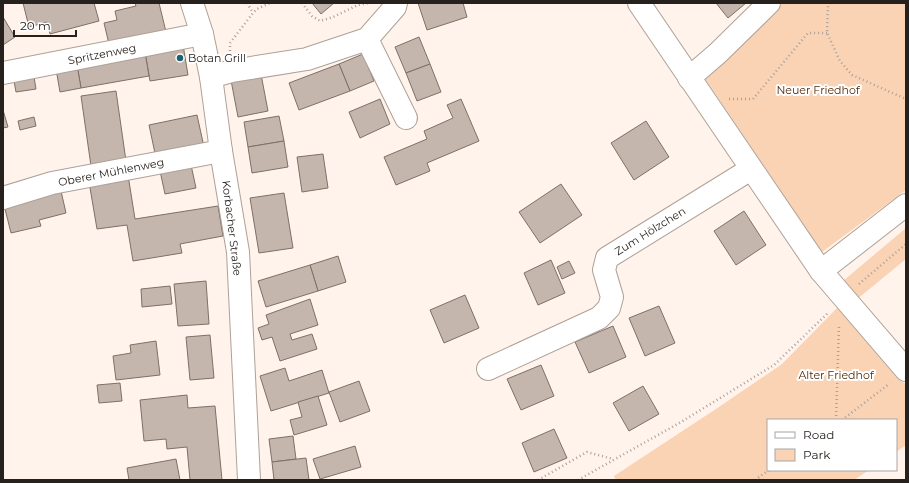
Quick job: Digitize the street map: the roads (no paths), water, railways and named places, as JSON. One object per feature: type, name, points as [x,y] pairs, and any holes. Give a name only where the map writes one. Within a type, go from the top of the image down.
[{"type":"street","name":"Korbacher Straße","points":[[192,3],[202,34],[211,76],[221,151],[238,252],[249,480]]},
{"type":"street","points":[[211,76],[232,71],[307,59],[367,38],[395,7],[396,3]]},
{"type":"street","points":[[639,3],[821,270],[906,370]]},
{"type":"street","points":[[689,78],[718,53],[769,3]]},
{"type":"street","name":"Spritzenweg","points":[[3,73],[202,34]]},
{"type":"street","points":[[367,38],[406,118]]},
{"type":"street","name":"Oberer Mühlenweg","points":[[3,198],[52,183],[221,151]]},
{"type":"street","name":"Zum Hölzchen","points":[[488,369],[599,318],[609,308],[612,297],[604,270],[608,258],[751,169]]},
{"type":"street","points":[[821,270],[906,205]]},
{"type":"place","name":"Botan Grill","points":[[180,58]]},
{"type":"park label","name":"Neuer Friedhof","points":[[818,90]]},
{"type":"park label","name":"Alter Friedhof","points":[[836,375]]}]
